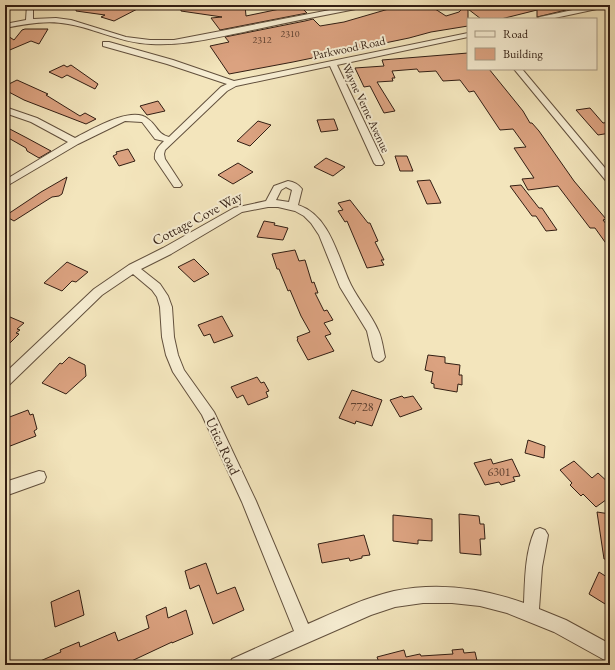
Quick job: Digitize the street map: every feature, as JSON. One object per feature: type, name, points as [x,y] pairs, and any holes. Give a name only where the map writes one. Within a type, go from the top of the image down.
[{"type":"street","points":[[29,21],[30,5]]},
{"type":"street","points":[[5,26],[29,21],[63,21],[117,37],[150,42],[184,41],[366,5]]},
{"type":"street","points":[[545,18],[606,5]]},
{"type":"street","name":"Parkwood Road","points":[[177,185],[160,159],[159,154],[170,140],[224,89],[234,84],[467,35]]},
{"type":"street","points":[[117,37],[106,44],[170,62],[234,84]]},
{"type":"street","name":"Wayne Verne Avenue","points":[[332,64],[379,163]]},
{"type":"street","points":[[519,70],[610,180]]},
{"type":"street","points":[[5,110],[34,120],[75,142]]},
{"type":"street","points":[[5,184],[75,142],[118,119],[130,117],[145,120],[158,137],[170,140]]},
{"type":"street","points":[[270,203],[277,188],[288,184],[294,186],[297,190],[293,206]]},
{"type":"street","name":"Cottage Cove Way","points":[[5,381],[98,292],[133,268],[168,251],[238,210],[254,205],[270,203],[293,206],[303,211],[315,221],[326,240],[336,267],[351,297],[373,331],[379,357]]},
{"type":"street","name":"Utica Road","points":[[133,268],[156,287],[162,296],[166,307],[168,337],[172,356],[179,372],[207,412],[242,487],[304,635]]},
{"type":"street","points":[[5,489],[39,477]]},
{"type":"street","points":[[531,614],[534,567],[540,535]]},
{"type":"street","points":[[238,665],[362,610],[394,599],[444,594],[470,596],[494,601],[551,621],[582,636],[610,654]]},
{"type":"building","points":[[77,5],[145,5],[114,21],[101,17],[105,15],[76,11]]},
{"type":"building","points":[[181,5],[245,5],[246,16],[299,5],[307,13],[220,30],[211,18],[222,17],[181,11]]},
{"type":"building","points":[[387,5],[415,5],[422,9],[432,7],[446,16],[459,12],[464,7],[462,5],[558,5],[566,10],[537,17],[537,10],[505,18],[480,18],[468,9],[467,26],[431,32],[409,38],[229,74],[210,46],[229,42],[225,37],[313,19],[320,26],[344,22],[392,8]]},
{"type":"building","points":[[48,29],[39,44],[31,41],[5,52],[5,34],[14,40],[22,30]]},
{"type":"building","points":[[467,53],[467,70],[490,70],[523,111],[530,123],[532,123],[539,131],[574,181],[606,219],[603,220],[610,229],[610,249],[595,228],[590,228],[558,186],[528,190],[522,179],[534,178],[514,148],[526,147],[513,129],[500,130],[474,91],[469,92],[460,80],[443,81],[436,71],[419,72],[417,69],[392,71],[395,78],[392,78],[393,81],[377,82],[395,111],[384,113],[370,86],[364,87],[355,68],[384,66],[382,60]]},
{"type":"building","points":[[64,65],[67,67],[71,65],[98,84],[95,89],[67,75],[62,78],[49,72]]},
{"type":"building","points":[[17,80],[48,94],[46,95],[80,116],[85,113],[96,119],[86,124],[24,100],[5,90],[5,86]]},
{"type":"building","points":[[158,101],[165,111],[147,115],[140,106]]},
{"type":"building","points":[[590,108],[603,123],[610,122],[610,133],[598,135],[576,110]]},
{"type":"building","points":[[334,119],[338,130],[321,132],[317,120]]},
{"type":"building","points":[[258,121],[271,125],[250,146],[237,141]]},
{"type":"building","points":[[6,127],[51,151],[39,158],[27,151],[26,148],[5,136]]},
{"type":"building","points":[[128,149],[135,161],[119,166],[113,156],[117,154],[116,152]]},
{"type":"building","points":[[395,156],[407,156],[413,171],[400,171]]},
{"type":"building","points":[[326,158],[345,167],[333,176],[314,167]]},
{"type":"building","points":[[238,163],[253,172],[233,184],[218,175]]},
{"type":"building","points":[[67,177],[62,194],[59,196],[52,197],[14,221],[5,216],[41,192]]},
{"type":"building","points":[[430,180],[441,203],[427,204],[417,181]]},
{"type":"building","points":[[521,185],[539,208],[542,208],[557,230],[546,231],[536,216],[532,216],[510,186]]},
{"type":"building","points":[[350,200],[368,223],[370,223],[378,241],[375,242],[384,260],[381,260],[384,265],[367,268],[347,221],[345,222],[338,211],[343,210],[338,203]]},
{"type":"building","points":[[264,221],[288,228],[283,240],[257,237]]},
{"type":"building","points":[[295,250],[299,261],[305,260],[312,283],[314,282],[318,293],[315,293],[324,311],[327,310],[333,320],[324,323],[331,334],[325,336],[334,351],[308,360],[297,340],[297,337],[310,332],[301,316],[290,290],[288,291],[279,269],[277,269],[272,254]]},
{"type":"building","points":[[194,259],[209,274],[194,282],[178,267]]},
{"type":"building","points":[[67,262],[88,272],[76,282],[72,281],[62,291],[44,283]]},
{"type":"building","points":[[222,316],[233,336],[214,343],[210,334],[204,336],[198,325]]},
{"type":"building","points":[[10,317],[24,323],[17,329],[20,330],[16,333],[19,334],[5,348],[5,322]]},
{"type":"building","points":[[428,355],[445,357],[445,363],[460,365],[459,375],[462,375],[462,385],[458,384],[457,392],[434,388],[434,384],[431,383],[433,372],[425,370]]},
{"type":"building","points":[[69,357],[85,365],[86,376],[66,394],[42,383],[60,363],[62,364]]},
{"type":"building","points":[[257,377],[261,383],[264,382],[269,391],[266,392],[268,397],[248,405],[243,395],[237,398],[231,387]]},
{"type":"building","points":[[352,390],[382,400],[372,426],[356,421],[355,424],[339,418]]},
{"type":"building","points":[[402,396],[404,398],[413,396],[422,409],[400,417],[390,400]]},
{"type":"building","points":[[28,410],[30,415],[33,414],[37,429],[34,431],[36,436],[5,448],[5,434],[7,433],[5,425],[9,423],[7,418]]},
{"type":"building","points":[[528,440],[545,446],[544,458],[525,453]]},
{"type":"building","points":[[491,459],[493,464],[512,459],[520,476],[513,477],[515,481],[501,485],[499,482],[485,485],[474,463]]},
{"type":"building","points":[[574,461],[592,478],[598,473],[610,484],[610,497],[596,507],[583,494],[581,496],[570,485],[572,483],[560,470]]},
{"type":"building","points":[[597,512],[610,514],[610,559],[604,559]]},
{"type":"building","points":[[459,514],[479,516],[480,524],[484,524],[485,539],[480,539],[481,555],[460,553]]},
{"type":"building","points":[[393,515],[432,519],[432,541],[418,540],[418,544],[393,541]]},
{"type":"building","points":[[364,535],[370,555],[362,556],[362,558],[350,561],[349,558],[322,563],[318,544]]},
{"type":"building","points":[[206,563],[217,594],[235,587],[244,610],[213,624],[199,585],[190,589],[185,571]]},
{"type":"building","points":[[599,572],[610,579],[610,607],[589,594]]},
{"type":"building","points":[[79,590],[84,615],[55,627],[51,602]]},
{"type":"building","points":[[166,607],[168,618],[186,610],[193,634],[123,665],[31,665],[61,652],[60,650],[79,642],[80,647],[115,632],[118,641],[149,628],[146,616]]},
{"type":"building","points":[[463,649],[464,653],[475,652],[478,665],[380,665],[377,657],[404,650],[406,657],[420,654],[421,656],[453,654],[452,650]]}]
